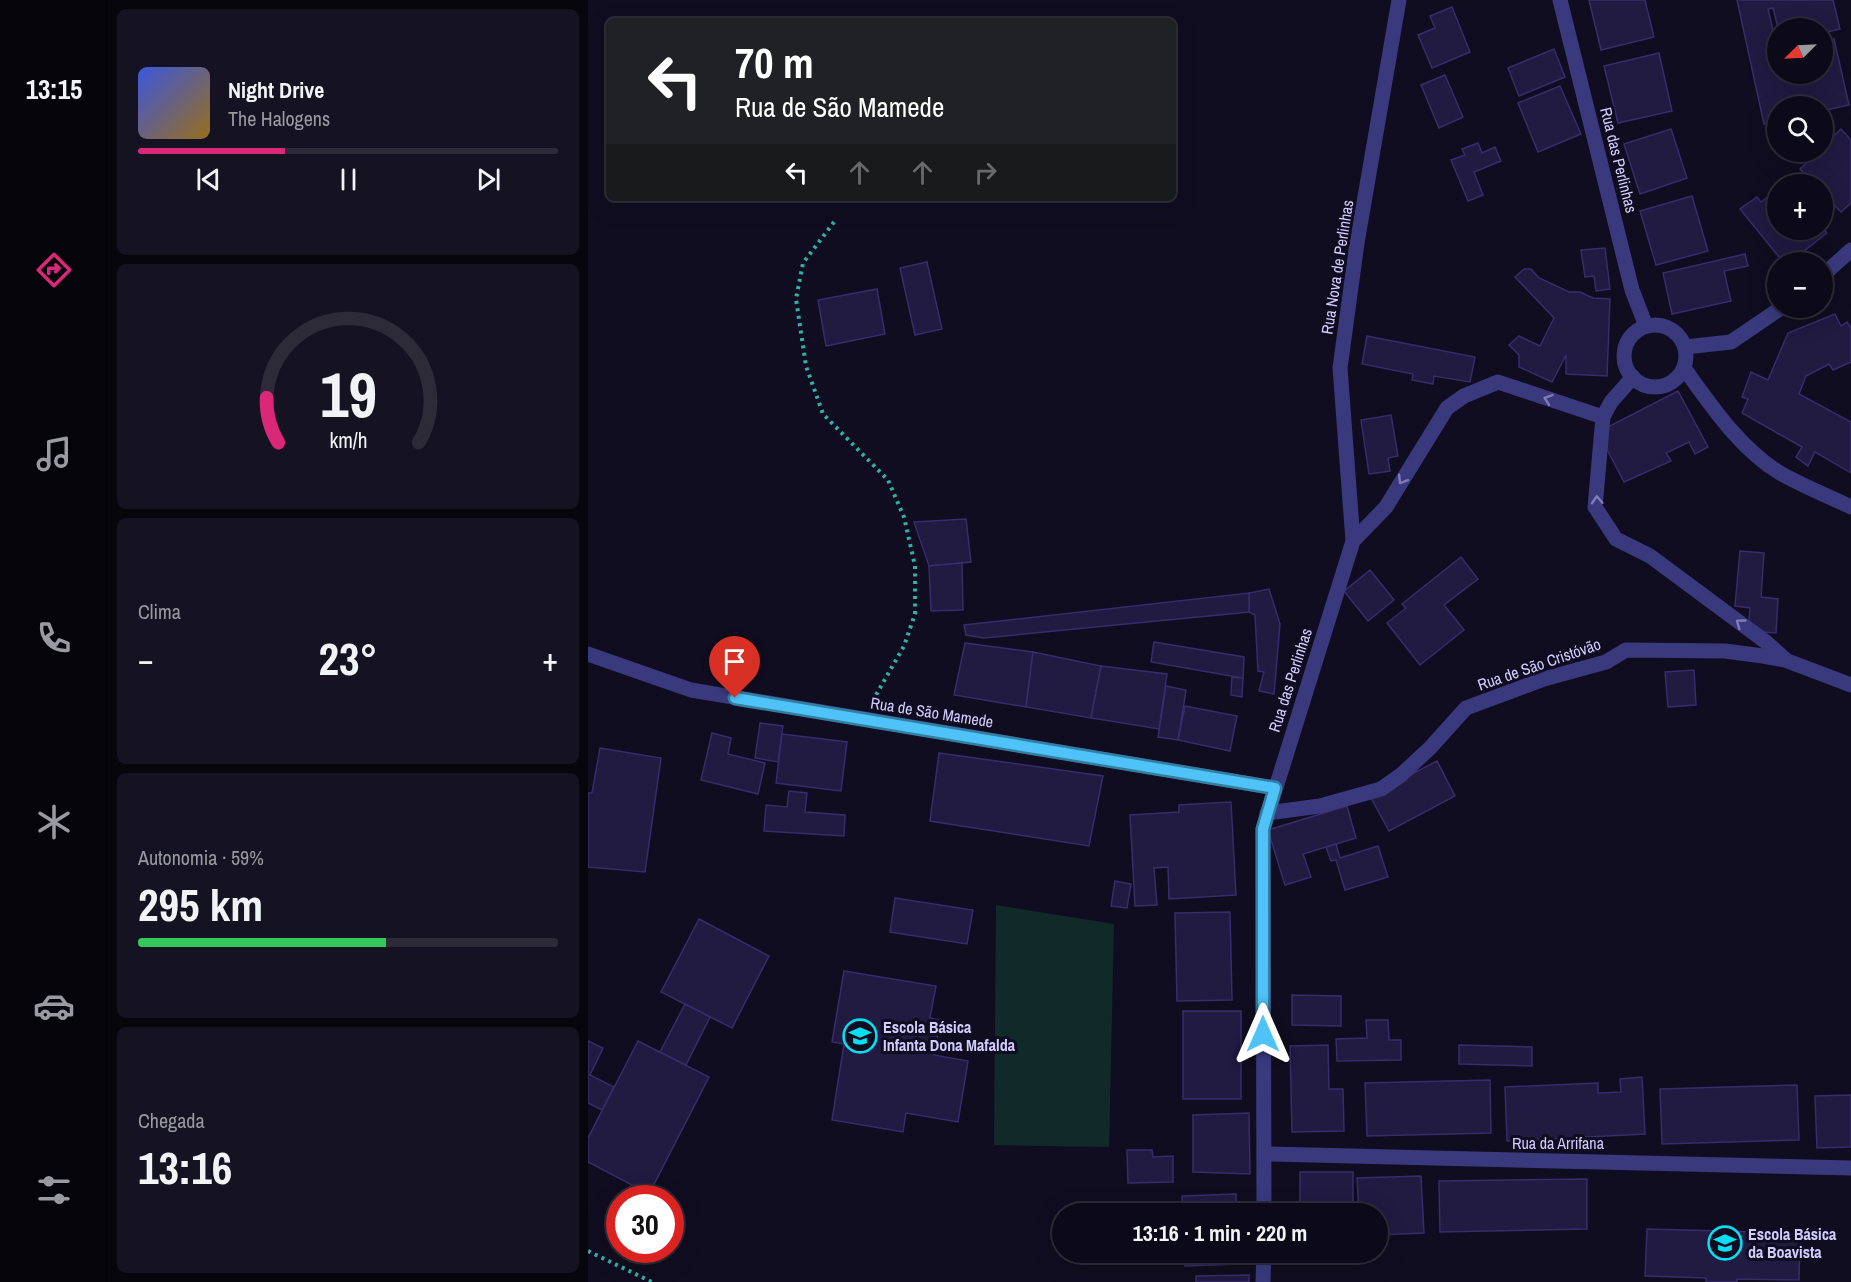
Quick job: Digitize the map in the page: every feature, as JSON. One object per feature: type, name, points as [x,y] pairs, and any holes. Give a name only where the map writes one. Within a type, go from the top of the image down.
[{"type":"street","name":"Rua Nova de Perlinhas","points":[[1353,541],[1340,368],[1357,243],[1399,0]]},
{"type":"street","name":"Rua das Perlinhas","points":[[1560,0],[1632,290],[1646,326]]},
{"type":"street","points":[[1833,266],[1851,250]]},
{"type":"street","points":[[1685,347],[1731,342],[1767,318]]},
{"type":"street","points":[[1646,326],[1667,327],[1676,333],[1685,347],[1684,368],[1672,382],[1662,386],[1641,383],[1633,377],[1627,367],[1626,346],[1631,336],[1646,326]]},
{"type":"street","points":[[1684,368],[1721,417],[1779,472],[1851,507]]},
{"type":"street","points":[[1633,377],[1611,402],[1603,417],[1595,507],[1616,539],[1650,556],[1766,642],[1785,660]]},
{"type":"street","name":"Rua das Perlinhas","points":[[1264,1203],[1263,829],[1353,541],[1386,507],[1441,417],[1464,396],[1498,382],[1603,417]]},
{"type":"street","name":"Rua de São Cristóvão","points":[[1267,813],[1320,806],[1381,789],[1401,775],[1430,748],[1466,708],[1544,679],[1606,662],[1626,650],[1725,651],[1785,660],[1851,685]]},
{"type":"street","name":"Rua de São Mamede","points":[[588,654],[691,690],[1275,788]]},
{"type":"street","name":"Rua da Arrifana","points":[[1265,1154],[1851,1168]]},
{"type":"street","points":[[1263,1282],[1264,1263]]},
{"type":"path","points":[[834,222],[803,263],[796,299],[807,366],[824,414],[888,480],[904,517],[915,566],[915,614],[904,646],[873,697],[867,720]]},
{"type":"path","points":[[588,1251],[652,1282]]},
{"type":"green space","points":[[996,905],[1114,924],[1109,1147],[994,1145]]},
{"type":"building","points":[[1589,0],[1645,0],[1654,37],[1601,50]]},
{"type":"building","points":[[1737,0],[1833,0],[1840,29],[1833,31],[1833,18],[1776,18],[1773,8],[1768,9],[1770,18],[1767,18],[1767,84],[1833,84],[1834,39],[1849,105],[1833,109],[1833,96],[1767,96],[1767,123],[1764,124]]},
{"type":"building","points":[[1452,7],[1470,52],[1432,68],[1418,35],[1435,28],[1430,16]]},
{"type":"building","points":[[1554,49],[1565,77],[1519,96],[1508,68]]},
{"type":"building","points":[[1659,53],[1672,111],[1618,123],[1604,66]]},
{"type":"building","points":[[1445,75],[1463,117],[1439,128],[1421,85]]},
{"type":"building","points":[[1560,86],[1581,134],[1538,152],[1518,103]]},
{"type":"building","points":[[1671,129],[1687,178],[1640,194],[1624,144]]},
{"type":"building","points":[[1841,129],[1851,140],[1851,203],[1841,212],[1833,204],[1833,174],[1805,174],[1800,169],[1807,162],[1833,162],[1833,137]]},
{"type":"building","points":[[1478,143],[1482,153],[1495,147],[1501,161],[1474,172],[1483,195],[1468,201],[1451,160],[1465,155],[1462,149]]},
{"type":"building","points":[[1692,196],[1708,251],[1656,265],[1640,211]]},
{"type":"building","points":[[1757,197],[1761,202],[1767,197],[1767,240],[1818,240],[1803,252],[1775,252],[1740,209]]},
{"type":"building","points":[[1605,248],[1610,289],[1596,291],[1594,276],[1585,277],[1581,250]]},
{"type":"building","points":[[1745,254],[1748,266],[1724,271],[1731,301],[1672,314],[1663,273]]},
{"type":"building","points":[[927,262],[942,329],[915,335],[900,268]]},
{"type":"building","points":[[1524,269],[1531,269],[1539,278],[1569,292],[1580,292],[1593,298],[1610,299],[1607,376],[1566,374],[1566,355],[1552,382],[1519,367],[1519,355],[1509,345],[1519,336],[1540,346],[1554,318],[1515,277]]},
{"type":"building","points":[[877,289],[885,334],[826,346],[818,300]]},
{"type":"building","points":[[1835,314],[1841,326],[1847,322],[1851,328],[1851,362],[1833,370],[1829,364],[1806,376],[1799,394],[1851,422],[1851,473],[1815,452],[1808,466],[1796,457],[1802,447],[1742,413],[1748,399],[1742,397],[1751,372],[1768,380],[1788,333],[1825,318],[1833,318]]},
{"type":"building","points":[[1367,336],[1475,357],[1470,382],[1434,376],[1433,384],[1412,380],[1413,374],[1362,364]]},
{"type":"building","points":[[1678,391],[1708,447],[1695,454],[1689,442],[1666,453],[1671,461],[1624,482],[1598,432]]},
{"type":"building","points":[[1391,415],[1398,456],[1388,458],[1390,471],[1369,474],[1361,420]]},
{"type":"building","points":[[966,519],[971,562],[929,566],[914,522]]},
{"type":"building","points":[[1740,551],[1764,553],[1761,597],[1778,599],[1776,633],[1748,631],[1750,608],[1735,606]]},
{"type":"building","points":[[1461,557],[1478,579],[1444,605],[1464,630],[1420,665],[1387,623],[1406,608],[1402,604]]},
{"type":"building","points":[[962,563],[963,610],[931,611],[929,566]]},
{"type":"building","points":[[1370,570],[1394,600],[1368,621],[1344,591]]},
{"type":"building","points":[[1269,589],[1280,624],[1274,694],[1259,691],[1264,672],[1258,671],[1255,615],[1249,612],[1249,593]]},
{"type":"building","points":[[1249,593],[1249,612],[984,638],[966,635],[964,625]]},
{"type":"building","points":[[1154,642],[1244,657],[1243,678],[1151,662]]},
{"type":"building","points":[[965,643],[1033,652],[1026,707],[954,695]]},
{"type":"building","points":[[1033,652],[1101,666],[1091,718],[1026,707]]},
{"type":"building","points":[[1101,666],[1167,674],[1159,729],[1091,718]]},
{"type":"building","points":[[1694,670],[1696,705],[1668,707],[1665,672]]},
{"type":"building","points":[[1232,677],[1243,678],[1242,697],[1231,695]]},
{"type":"building","points":[[1166,686],[1186,690],[1178,740],[1158,737]]},
{"type":"building","points":[[1185,706],[1237,716],[1230,751],[1178,740]]},
{"type":"building","points":[[760,723],[783,726],[778,762],[755,758]]},
{"type":"building","points":[[712,733],[731,738],[728,754],[765,763],[758,794],[701,780]]},
{"type":"building","points":[[782,734],[847,742],[841,791],[776,783]]},
{"type":"building","points":[[600,748],[661,758],[645,872],[588,867],[588,793],[592,793]]},
{"type":"building","points":[[939,753],[1103,776],[1089,846],[930,821]]},
{"type":"building","points":[[1437,761],[1455,796],[1389,831],[1370,796]]},
{"type":"building","points":[[789,791],[807,793],[805,812],[845,815],[844,836],[764,831],[766,805],[787,807]]},
{"type":"building","points":[[1231,802],[1236,895],[1169,899],[1168,867],[1154,868],[1157,905],[1135,906],[1130,815],[1179,812],[1179,805]]},
{"type":"building","points":[[1347,806],[1356,838],[1303,854],[1311,877],[1285,885],[1268,830]]},
{"type":"building","points":[[1336,844],[1340,858],[1378,846],[1388,877],[1345,890],[1336,860],[1331,861],[1326,847]]},
{"type":"building","points":[[1115,881],[1131,884],[1127,908],[1111,906]]},
{"type":"building","points":[[895,898],[973,910],[967,944],[890,932]]},
{"type":"building","points":[[1230,912],[1232,1000],[1177,1001],[1175,913]]},
{"type":"building","points":[[699,919],[769,956],[732,1028],[661,992]]},
{"type":"building","points":[[844,971],[936,986],[930,1018],[940,1020],[934,1055],[968,1061],[958,1122],[906,1113],[903,1132],[832,1120],[844,1044],[832,1042]]},
{"type":"building","points":[[1292,995],[1341,996],[1341,1026],[1292,1025]]},
{"type":"building","points":[[685,1004],[710,1017],[686,1065],[660,1052]]},
{"type":"building","points":[[1183,1011],[1241,1011],[1241,1099],[1183,1099]]},
{"type":"building","points":[[1366,1020],[1388,1020],[1389,1040],[1401,1040],[1401,1060],[1337,1061],[1336,1039],[1367,1038]]},
{"type":"building","points":[[588,1041],[603,1048],[590,1075],[614,1087],[602,1110],[588,1103]]},
{"type":"building","points":[[638,1041],[709,1077],[654,1185],[632,1185],[588,1162],[588,1138]]},
{"type":"building","points":[[1328,1045],[1329,1089],[1343,1089],[1344,1131],[1292,1132],[1290,1046]]},
{"type":"building","points":[[1459,1045],[1532,1047],[1532,1066],[1459,1064]]},
{"type":"building","points":[[1642,1077],[1645,1134],[1507,1141],[1505,1087],[1598,1083],[1598,1093],[1621,1092],[1620,1079]]},
{"type":"building","points":[[1490,1080],[1491,1133],[1367,1136],[1365,1083]]},
{"type":"building","points":[[1797,1085],[1799,1140],[1662,1144],[1660,1089]]},
{"type":"building","points":[[1851,1095],[1851,1147],[1817,1148],[1815,1096]]},
{"type":"building","points":[[1249,1113],[1250,1174],[1193,1172],[1193,1115]]},
{"type":"building","points":[[1127,1150],[1152,1150],[1153,1157],[1173,1156],[1173,1182],[1128,1183]]},
{"type":"building","points":[[1300,1172],[1353,1172],[1353,1203],[1300,1203]]},
{"type":"building","points":[[1421,1176],[1424,1233],[1388,1235],[1388,1203],[1358,1203],[1357,1178]]},
{"type":"building","points":[[1587,1179],[1587,1229],[1440,1232],[1439,1181]]},
{"type":"building","points":[[1236,1194],[1236,1203],[1182,1203],[1182,1196]]},
{"type":"building","points":[[1647,1229],[1800,1233],[1799,1280],[1737,1279],[1737,1282],[1706,1282],[1706,1278],[1645,1276]]},
{"type":"building","points":[[1185,1263],[1239,1264],[1185,1266]]},
{"type":"building","points":[[1249,1275],[1249,1282],[1196,1282],[1196,1276]]},
{"type":"place","name":"Escola Básica Infanta Dona Mafalda","points":[[860,1036]]},
{"type":"place","name":"Escola Básica da Boavista","points":[[1725,1243]]},
{"type":"route","points":[[735,698],[1275,788],[1263,829],[1263,1034]]}]
